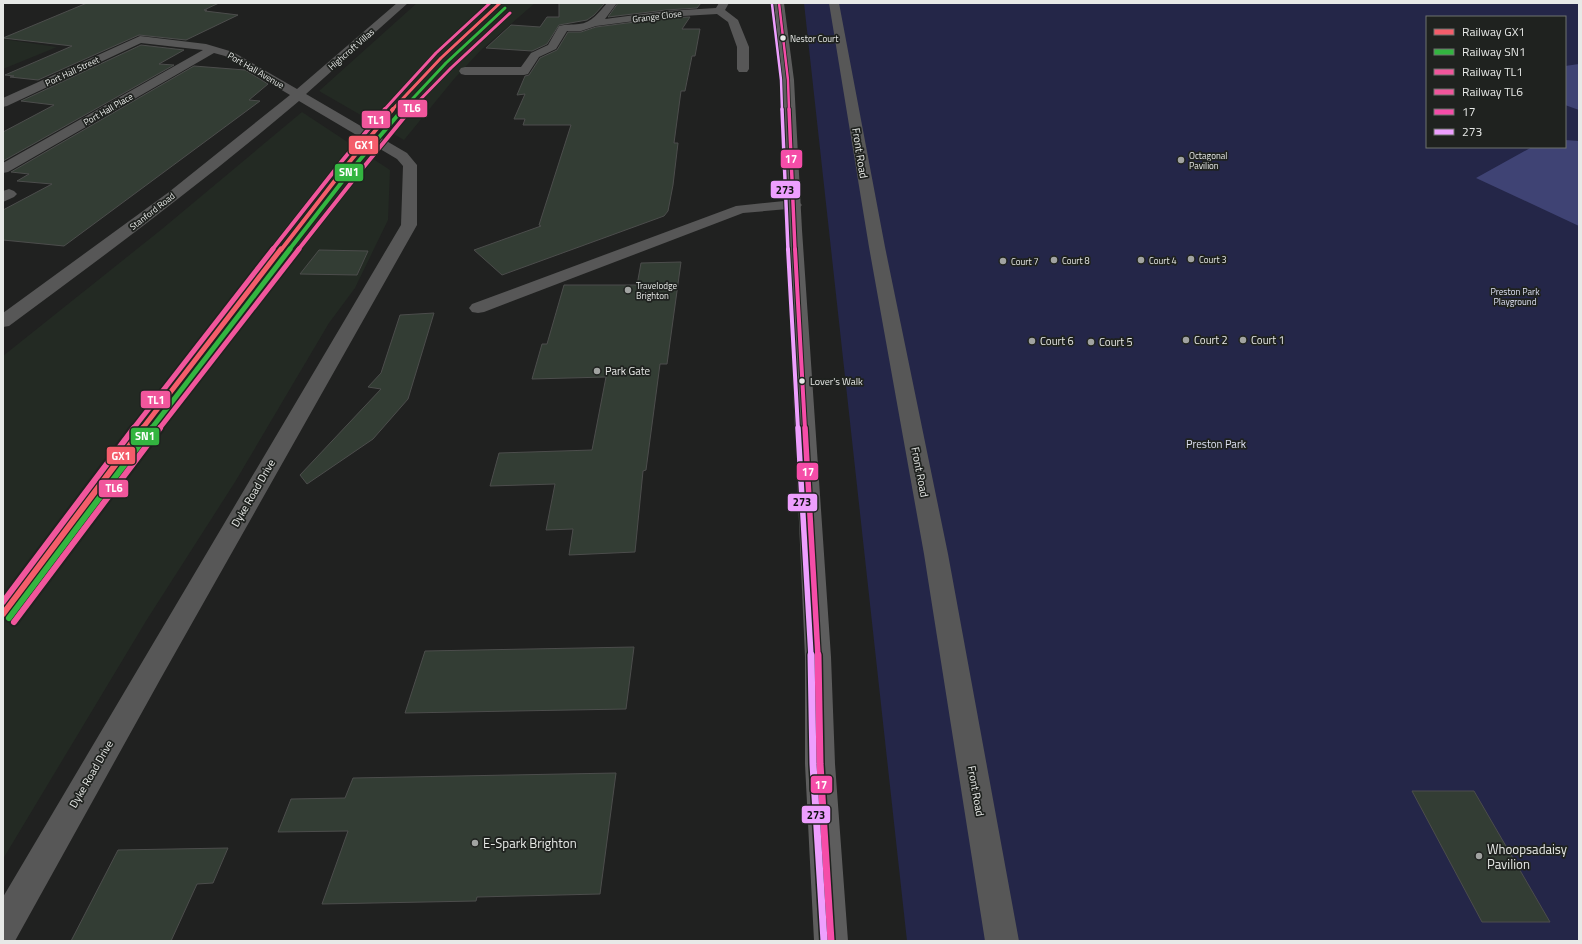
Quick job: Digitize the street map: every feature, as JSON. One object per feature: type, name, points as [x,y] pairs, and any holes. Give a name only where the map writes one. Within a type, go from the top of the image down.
[{"type":"highway","points":[[779,3],[788,80],[794,230],[818,657],[820,764],[831,941]]},
{"type":"street","name":"Highcroft Villas","points":[[304,99],[403,3]]},
{"type":"street","points":[[596,23],[612,3]]},
{"type":"street","name":"Front Road","points":[[834,3],[878,254],[937,562],[1002,941]]},
{"type":"street","name":"Grange Close","points":[[465,71],[524,71],[535,55],[552,47],[563,28],[583,28],[596,23],[721,7],[733,20],[743,47],[743,69]]},
{"type":"street","name":"Port Hall Avenue","points":[[140,39],[213,49],[229,54],[304,99]]},
{"type":"street","name":"Port Hall Street","points":[[3,102],[140,39]]},
{"type":"street","name":"Port Hall Place","points":[[3,169],[213,49]]},
{"type":"street","name":"Dyke Road Drive","points":[[3,929],[154,663],[409,225],[410,165],[402,156],[304,99]]},
{"type":"street","name":"Stanford Road","points":[[3,322],[122,234],[225,155],[304,99]]},
{"type":"street","points":[[478,308],[741,208],[794,206]]},
{"type":"shaded area","points":[[417,3],[535,3],[481,50],[454,79],[404,140],[319,91]]},
{"type":"shaded area","points":[[3,39],[57,47],[3,69]]},
{"type":"shaded area","points":[[1579,64],[1579,110],[1566,105],[1566,66]]},
{"type":"shaded area","points":[[302,112],[390,170],[388,220],[355,288],[329,323],[235,482],[146,621],[3,859],[3,356],[162,229]]},
{"type":"shaded area","points":[[1566,140],[1579,141],[1579,226],[1476,178],[1530,148],[1566,148]]},
{"type":"green space","name":"Preston Park","points":[[804,3],[1579,3],[1579,941],[907,941]]},
{"type":"building","points":[[87,3],[219,3],[204,10],[238,15],[186,40],[139,35],[38,80],[10,77],[14,76],[5,75],[72,46],[3,38]]},
{"type":"building","points":[[559,3],[605,3],[587,20],[559,25],[547,44],[532,51],[486,48],[511,25],[540,27],[547,17],[559,17]]},
{"type":"building","points":[[618,3],[701,3],[697,8],[608,17]]},
{"type":"building","points":[[690,17],[682,29],[700,29],[695,56],[692,56],[685,91],[681,91],[674,143],[678,143],[668,211],[664,216],[502,275],[474,250],[541,226],[539,225],[571,125],[523,125],[525,119],[514,119],[525,94],[517,95],[525,76],[529,75],[540,58],[557,50],[568,32],[581,32],[596,27],[666,18]]},
{"type":"building","points":[[141,45],[184,50],[159,64],[174,65],[3,161],[3,132],[54,105],[21,101]]},
{"type":"building","points":[[194,66],[245,70],[268,84],[249,100],[260,101],[64,246],[3,240],[3,210],[52,184],[17,181],[29,174],[11,172]]},
{"type":"building","points":[[319,250],[368,251],[357,275],[300,274]]},
{"type":"building","points":[[681,262],[667,364],[660,364],[646,470],[643,471],[635,552],[569,555],[573,529],[546,530],[555,484],[490,486],[499,453],[592,450],[606,377],[532,379],[542,344],[547,344],[564,285],[637,285],[641,263]]},
{"type":"building","points":[[434,313],[408,399],[373,439],[307,484],[300,475],[381,389],[368,387],[381,373],[400,315]]},
{"type":"building","points":[[634,647],[626,709],[405,713],[425,651]]},
{"type":"building","name":"E-Spark Brighton","points":[[616,773],[600,894],[477,897],[476,901],[322,904],[348,831],[278,832],[291,799],[345,798],[353,778]]},
{"type":"building","name":"Whoopsadaisy Pavilion","points":[[1412,791],[1474,791],[1550,922],[1482,922]]},
{"type":"building","points":[[228,848],[213,883],[197,884],[171,941],[71,941],[118,850]]},
{"type":"rail line","name":"TL1","points":[[3,602],[114,453],[342,161],[392,101],[436,53],[490,3]]},
{"type":"rail line","name":"GX1","points":[[3,614],[120,457],[347,165],[397,105],[441,58],[500,3]]},
{"type":"rail line","name":"SN1","points":[[9,618],[126,461],[352,169],[402,110],[446,63],[505,8]]},
{"type":"rail line","name":"TL6","points":[[14,622],[131,465],[358,174],[407,114],[451,68],[510,13]]},
{"type":"transit line","name":"17","points":[[779,3],[788,80],[794,230],[818,657],[820,764],[831,941]]},
{"type":"transit line","name":"273","points":[[772,4],[781,80],[787,230],[811,657],[813,764],[824,941]]},
{"type":"place","name":"Nestor Court","points":[[783,38]]},
{"type":"place","name":"Octagonal Pavilion","points":[[1181,160]]},
{"type":"place","name":"Court 3","points":[[1191,259]]},
{"type":"place","name":"Court 8","points":[[1054,260]]},
{"type":"place","name":"Court 4","points":[[1141,260]]},
{"type":"place","name":"Court 7","points":[[1003,261]]},
{"type":"place","name":"Travelodge Brighton","points":[[628,290]]},
{"type":"place","name":"Court 2","points":[[1186,340]]},
{"type":"place","name":"Court 1","points":[[1243,340]]},
{"type":"place","name":"Court 6","points":[[1032,341]]},
{"type":"place","name":"Court 5","points":[[1091,342]]},
{"type":"place","name":"Park Gate","points":[[597,371]]},
{"type":"place","name":"Lover's Walk","points":[[802,381]]},
{"type":"place","name":"E-Spark Brighton","points":[[475,843]]},
{"type":"place","name":"Whoopsadaisy Pavilion","points":[[1479,856]]},
{"type":"park label","name":"Preston Park Playground","points":[[1515,296]]}]
